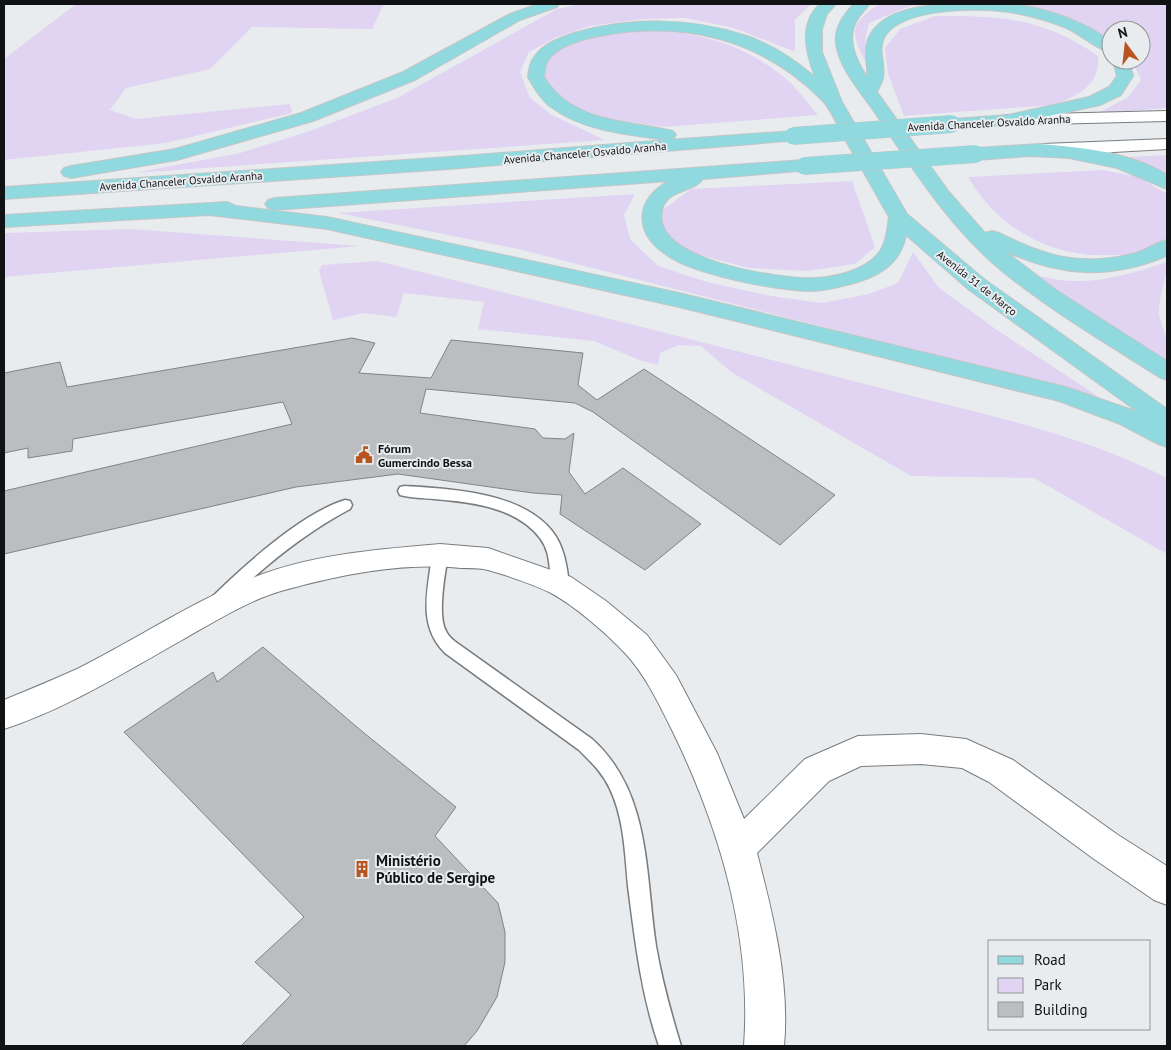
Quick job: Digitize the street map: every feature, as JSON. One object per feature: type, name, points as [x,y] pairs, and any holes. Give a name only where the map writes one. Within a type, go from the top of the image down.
[{"type":"main road","points":[[4,182],[97,169],[178,154],[307,117],[409,76],[515,17],[552,4]]},
{"type":"main road","points":[[829,4],[820,12],[812,37],[814,52],[833,102]]},
{"type":"main road","points":[[862,4],[850,15],[844,28],[846,50],[869,92],[943,200],[962,222],[1010,267],[1167,372]]},
{"type":"main road","points":[[869,92],[875,78],[872,49],[877,37],[887,25],[921,11],[963,5],[1034,13],[1068,23],[1089,32],[1101,41]]},
{"type":"main road","points":[[741,140],[690,138],[635,131],[597,123],[568,110],[546,94],[536,77],[539,60],[556,45],[598,32],[664,26],[700,29],[740,39],[765,49],[786,62],[833,102]]},
{"type":"main road","points":[[1008,120],[1094,101],[1116,91],[1126,76],[1124,70]]},
{"type":"main road","name":"Avenida 31 de Março","points":[[833,102],[900,217],[943,257],[976,284],[1167,421]]},
{"type":"main road","name":"Avenida Chanceler Osvaldo Aranha","points":[[4,193],[449,164],[1008,120]]},
{"type":"main road","points":[[4,221],[208,209],[1039,150],[1090,157],[1140,168],[1167,184]]},
{"type":"main road","points":[[711,173],[686,181],[665,192],[652,210],[651,220],[654,232],[676,252],[722,269],[804,285],[837,282],[872,270],[887,257],[894,244],[900,217]]},
{"type":"main road","points":[[208,209],[327,223],[698,305],[1066,395],[1129,418],[1167,438]]},
{"type":"main road","points":[[962,222],[1038,259],[1064,265],[1095,267],[1128,262],[1160,252],[1167,246]]},
{"type":"street","name":"Avenida Chanceler Osvaldo Aranha","points":[[1008,120],[1167,116]]},
{"type":"street","points":[[1039,150],[1167,144]]},
{"type":"street","points":[[4,715],[88,678],[208,611],[270,583],[329,568],[378,560],[440,555],[488,560],[561,585],[596,609],[636,644],[665,684],[705,764],[738,848],[750,896],[760,952],[766,1021],[764,1046]]},
{"type":"street","points":[[738,848],[817,770],[858,751],[921,749],[966,754],[1001,771],[1106,847],[1167,887]]},
{"type":"lane","points":[[405,491],[485,501],[515,509],[542,530],[556,553],[561,585]]},
{"type":"lane","points":[[208,611],[239,580],[286,541],[318,518],[345,504]]},
{"type":"lane","points":[[440,555],[435,622],[438,633],[451,648],[565,729],[588,748],[609,770],[621,793],[630,820],[646,945],[661,1023],[670,1046]]},
{"type":"green space","points":[[76,4],[384,4],[372,29],[252,27],[210,69],[126,88],[110,110],[136,119],[290,104],[292,113],[166,143],[4,160],[4,59]]},
{"type":"green space","points":[[581,4],[811,4],[795,20],[795,52],[734,28],[686,18],[644,19],[590,26],[557,37],[529,52],[520,72],[530,98],[552,115],[605,140],[134,173],[240,153],[307,132],[397,98],[557,9]]},
{"type":"green space","points":[[880,4],[935,4],[910,6],[869,23],[865,41],[866,63],[856,38],[856,27],[866,14]]},
{"type":"green space","points":[[1001,4],[1167,4],[1167,108],[1098,113],[1127,98],[1141,80],[1136,70],[1151,70],[1151,20],[1101,20],[1101,34],[1077,23],[1043,11]]},
{"type":"green space","points":[[935,16],[1001,18],[1039,26],[1058,33],[1098,56],[1098,66],[1095,75],[1091,83],[1078,94],[1052,105],[904,116],[888,74],[885,48],[900,29]]},
{"type":"green space","points":[[642,30],[699,36],[718,41],[752,56],[785,78],[818,115],[664,127],[610,119],[575,107],[554,93],[546,83],[544,73],[546,60],[552,52],[584,38]]},
{"type":"green space","points":[[1167,155],[1167,179],[1110,158]]},
{"type":"green space","points":[[1103,170],[1138,177],[1167,194],[1167,241],[1147,251],[1125,255],[1090,255],[1048,246],[1011,226],[980,195],[968,177]]},
{"type":"green space","points":[[852,181],[875,247],[855,264],[807,271],[748,268],[689,252],[672,245],[665,232],[660,212],[691,189]]},
{"type":"green space","points":[[635,194],[624,215],[630,239],[658,266],[707,282],[771,296],[822,303],[869,294],[898,283],[913,252],[939,288],[997,330],[1099,397],[518,249],[338,213]]},
{"type":"green space","points":[[131,229],[360,246],[4,277],[4,233]]},
{"type":"green space","points":[[377,261],[985,414],[1096,447],[1167,478],[1167,554],[1034,478],[911,476],[731,372],[701,346],[679,345],[660,353],[658,365],[639,360],[594,341],[478,329],[484,302],[404,293],[396,317],[363,313],[333,320],[319,271],[322,265]]},
{"type":"green space","points":[[1167,262],[1159,313],[1168,342],[1167,363],[1030,274],[1067,281],[1096,280],[1132,273]]},
{"type":"building","name":"Fórum Gumercindo Bessa","points":[[352,338],[375,343],[359,373],[431,378],[451,340],[583,353],[578,385],[597,400],[644,369],[835,495],[780,545],[593,412],[575,403],[426,389],[420,413],[535,429],[543,438],[565,439],[574,433],[569,472],[585,494],[623,468],[701,524],[645,570],[560,514],[562,495],[533,493],[398,474],[296,487],[4,554],[4,491],[292,424],[283,402],[73,439],[72,451],[28,458],[28,448],[4,453],[4,373],[60,362],[67,387]]},
{"type":"building","name":"Ministério Público de Sergipe","points":[[263,647],[364,733],[456,807],[435,836],[498,903],[505,932],[505,962],[497,997],[477,1031],[464,1046],[241,1046],[291,995],[255,962],[304,917],[124,732],[213,672],[217,682]]},
{"type":"place","name":"Fórum Gumercindo Bessa","points":[[364,455]]},
{"type":"place","name":"Ministério Público de Sergipe","points":[[362,869]]}]
